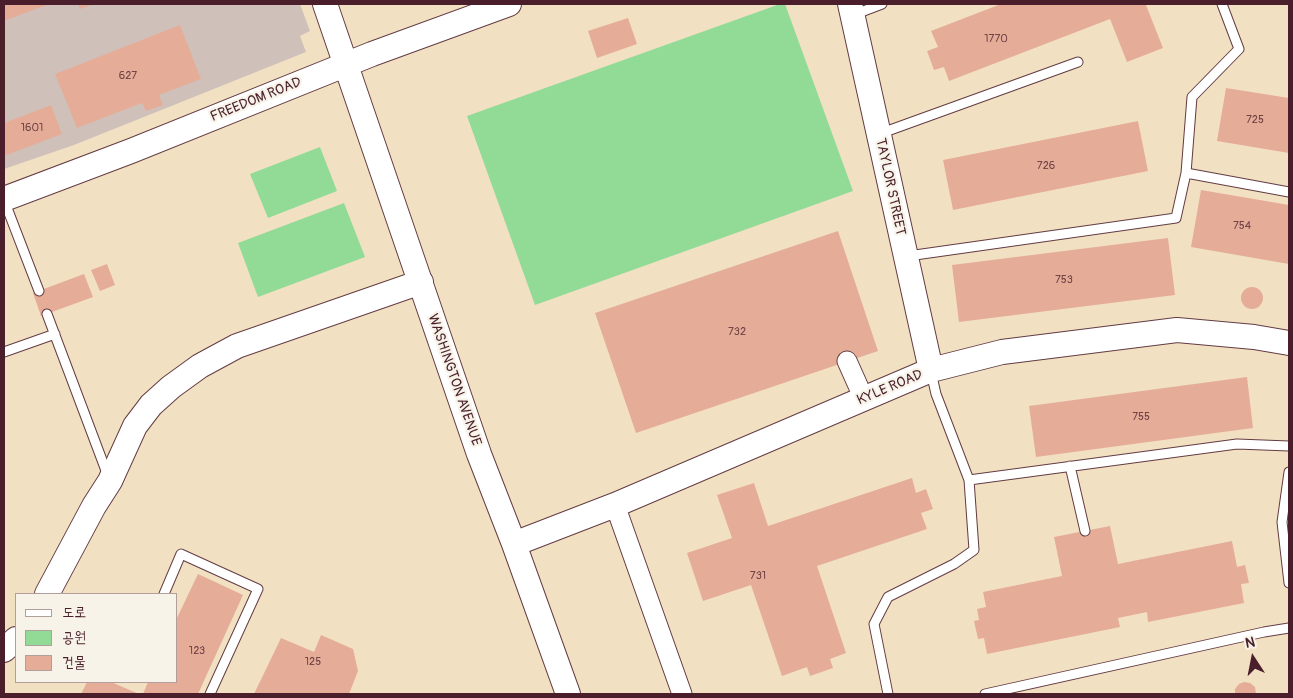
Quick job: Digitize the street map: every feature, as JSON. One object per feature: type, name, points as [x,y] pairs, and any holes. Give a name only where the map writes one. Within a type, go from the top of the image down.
[{"type":"street","name":"WASHINGTON AVENUE","points":[[325,4],[479,454],[514,544],[568,694]]},
{"type":"street","name":"FREEDOM ROAD","points":[[4,199],[131,151],[346,64],[510,4]]},
{"type":"street","name":"TAYLOR STREET","points":[[851,10],[931,370]]},
{"type":"street","points":[[48,593],[94,506],[110,481],[134,426],[151,405],[171,387],[200,366],[237,346],[421,282]]},
{"type":"street","name":"KYLE ROAD","points":[[514,544],[615,505],[931,370],[1002,352],[1177,330],[1254,337],[1289,343]]},
{"type":"street","points":[[848,361],[864,399]]},
{"type":"street","points":[[615,505],[682,694]]},
{"type":"street","points":[[4,650],[15,641]]},
{"type":"lane","points":[[851,10],[882,4]]},
{"type":"lane","points":[[905,256],[1176,218],[1186,173],[1192,97],[1239,49],[1222,4]]},
{"type":"lane","points":[[879,134],[1078,62]]},
{"type":"lane","points":[[1186,173],[1289,192]]},
{"type":"lane","points":[[4,199],[38,291]]},
{"type":"lane","points":[[47,314],[110,481]]},
{"type":"lane","points":[[4,352],[55,334]]},
{"type":"lane","points":[[888,694],[874,624],[888,597],[954,564],[974,550],[969,480],[936,394],[931,370]]},
{"type":"lane","points":[[969,480],[1236,444],[1289,446]]},
{"type":"lane","points":[[1070,466],[1085,531]]},
{"type":"lane","points":[[1289,472],[1282,522],[1289,583]]},
{"type":"lane","points":[[164,593],[181,554],[258,589],[210,694]]},
{"type":"lane","points":[[985,694],[1289,628]]},
{"type":"shaded area","points":[[4,4],[300,4],[310,31],[300,36],[306,52],[74,145],[4,169]]},
{"type":"green space","points":[[780,4],[785,4],[853,191],[535,305],[467,116]]},
{"type":"green space","points":[[320,147],[337,191],[268,218],[250,174]]},
{"type":"green space","points":[[344,203],[365,257],[258,297],[238,243]]},
{"type":"building","points":[[4,4],[49,4],[4,21]]},
{"type":"building","points":[[78,4],[94,4],[80,9]]},
{"type":"building","points":[[1001,4],[1149,4],[1146,5],[1163,48],[1127,62],[1110,19],[949,81],[944,67],[934,70],[927,51],[938,47],[931,31]]},
{"type":"building","points":[[628,18],[637,44],[597,58],[588,31]]},
{"type":"building","points":[[180,25],[201,79],[159,95],[163,105],[146,111],[142,103],[77,128],[55,74]]},
{"type":"building","points":[[1226,88],[1289,98],[1289,153],[1217,141]]},
{"type":"building","points":[[51,105],[62,134],[4,156],[4,123]]},
{"type":"building","points":[[1138,121],[1148,171],[953,210],[943,160]]},
{"type":"building","points":[[1201,190],[1289,205],[1289,264],[1191,247]]},
{"type":"building","points":[[838,231],[878,351],[636,433],[595,313]]},
{"type":"building","points":[[1168,238],[1175,295],[959,322],[952,265]]},
{"type":"building","points":[[107,264],[115,285],[100,291],[91,270]]},
{"type":"building","points":[[84,274],[93,297],[41,316],[33,293]]},
{"type":"building","points":[[1252,287],[1260,290],[1263,298],[1260,306],[1252,309],[1244,306],[1241,298],[1244,290]]},
{"type":"building","points":[[1247,377],[1253,428],[1036,457],[1029,406]]},
{"type":"building","points":[[912,478],[916,493],[926,489],[933,509],[921,513],[927,529],[817,566],[846,653],[830,659],[833,668],[810,676],[807,667],[782,676],[751,585],[703,601],[687,553],[732,538],[717,495],[754,483],[768,526]]},
{"type":"building","points":[[1110,526],[1118,564],[1232,541],[1237,567],[1245,565],[1249,583],[1241,584],[1244,603],[1148,622],[1147,612],[1118,618],[1120,627],[987,654],[984,638],[978,639],[974,621],[979,620],[977,609],[986,607],[983,592],[1062,576],[1054,537]]},
{"type":"building","points":[[198,574],[243,595],[198,694],[143,694],[148,683],[178,683],[178,616]]},
{"type":"building","points":[[321,635],[353,649],[358,671],[349,694],[254,694],[281,638],[314,652]]},
{"type":"building","points":[[1244,682],[1250,683],[1255,687],[1256,694],[1235,694],[1235,689]]},
{"type":"building","points":[[86,683],[113,683],[139,694],[81,694]]}]
